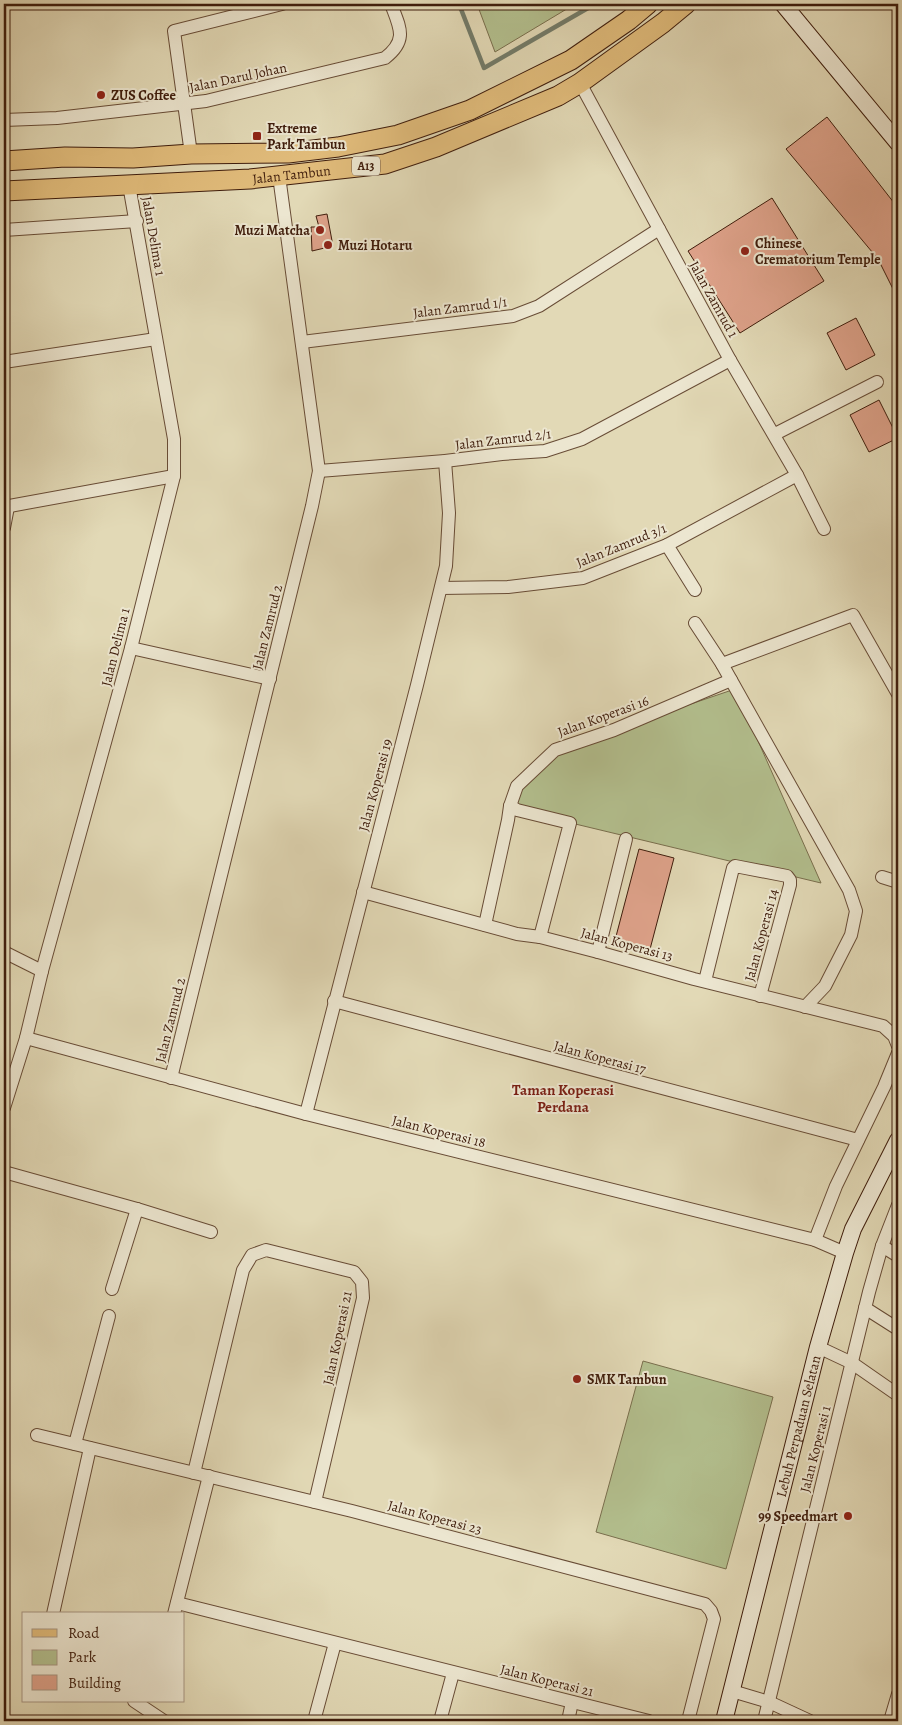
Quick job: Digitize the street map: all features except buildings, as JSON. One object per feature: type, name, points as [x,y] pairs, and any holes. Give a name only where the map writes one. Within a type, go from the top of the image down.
[{"type":"main road","name":"Jalan Tambun","points":[[4,161],[65,157],[133,158],[191,154],[288,153],[338,148],[398,135],[470,110],[570,60],[629,20],[648,4]]},
{"type":"main road","name":"Jalan Tambun","points":[[4,191],[279,176],[385,164],[445,143],[558,96],[663,23],[686,4]]},
{"type":"street","points":[[191,154],[174,31],[282,4]]},
{"type":"street","name":"Jalan Darul Johan","points":[[4,120],[57,118],[184,104],[385,58],[394,51],[400,42],[401,31],[391,4]]},
{"type":"street","points":[[783,4],[898,143]]},
{"type":"street","name":"Jalan Zamrud 1","points":[[580,82],[730,360],[797,475],[824,529]]},
{"type":"street","name":"Jalan Zamrud 2","points":[[171,1078],[270,679],[319,471],[279,176]]},
{"type":"street","name":"Jalan Delima 1","points":[[4,1103],[26,1038],[42,971],[131,648],[174,476],[174,439],[137,221],[129,185]]},
{"type":"street","points":[[4,230],[137,221]]},
{"type":"street","name":"Jalan Zamrud 1/1","points":[[302,342],[513,316],[539,306],[659,229]]},
{"type":"street","points":[[4,362],[156,339]]},
{"type":"street","name":"Jalan Zamrud 2/1","points":[[319,471],[445,462],[502,454],[545,451],[582,439],[730,360]]},
{"type":"street","points":[[774,434],[877,382]]},
{"type":"street","name":"Jalan Koperasi 19","points":[[306,1114],[446,566],[449,513],[445,462]]},
{"type":"street","name":"Jalan Zamrud 3/1","points":[[441,588],[508,587],[583,578],[667,544],[797,475]]},
{"type":"street","points":[[4,528],[6,507],[174,476]]},
{"type":"street","points":[[667,544],[695,590]]},
{"type":"street","points":[[722,664],[853,615],[898,694]]},
{"type":"street","points":[[695,623],[722,664],[849,890],[856,911],[852,935],[825,986],[805,1007]]},
{"type":"street","points":[[131,648],[270,679]]},
{"type":"street","name":"Jalan Koperasi 16","points":[[485,924],[510,806],[518,786],[555,750],[614,730],[731,680]]},
{"type":"street","points":[[510,806],[517,810],[570,823],[540,937]]},
{"type":"street","points":[[598,952],[626,838]]},
{"type":"street","name":"Jalan Koperasi 14","points":[[705,981],[733,868],[735,866],[787,876],[790,880],[790,885],[760,996]]},
{"type":"street","points":[[882,878],[898,882]]},
{"type":"street","name":"Jalan Koperasi 13","points":[[363,892],[518,934],[540,937],[760,996],[883,1026],[894,1036],[898,1046]]},
{"type":"street","points":[[4,952],[42,971]]},
{"type":"street","name":"Jalan Koperasi 17","points":[[334,1001],[858,1140]]},
{"type":"street","name":"Jalan Koperasi 18","points":[[26,1038],[306,1114],[815,1240],[845,1253]]},
{"type":"street","points":[[815,1240],[836,1186],[884,1088],[898,1053]]},
{"type":"street","name":"Lebuh Perpaduan Selatan","points":[[724,1721],[818,1347],[845,1253],[853,1228],[898,1140]]},
{"type":"street","points":[[4,1172],[211,1232]]},
{"type":"street","name":"Jalan Koperasi 1","points":[[764,1721],[865,1308],[882,1246],[898,1205]]},
{"type":"street","points":[[112,1289],[137,1209]]},
{"type":"street","points":[[882,1246],[898,1256]]},
{"type":"street","name":"Jalan Koperasi 21","points":[[194,1473],[243,1270],[252,1255],[266,1250],[275,1252],[354,1272],[362,1282],[363,1298],[315,1502]]},
{"type":"street","points":[[865,1308],[898,1329]]},
{"type":"street","points":[[75,1444],[110,1316]]},
{"type":"street","points":[[818,1347],[852,1363],[898,1395]]},
{"type":"street","name":"Jalan Koperasi 23","points":[[37,1435],[315,1502],[705,1604],[711,1611],[714,1619],[688,1721]]},
{"type":"street","points":[[53,1612],[90,1448]]},
{"type":"street","points":[[175,1608],[210,1476]]},
{"type":"street","name":"Jalan Koperasi 21","points":[[175,1608],[335,1643],[649,1721]]},
{"type":"street","points":[[314,1721],[335,1643]]},
{"type":"street","points":[[440,1721],[453,1673]]},
{"type":"street","points":[[732,1691],[769,1702],[810,1721]]},
{"type":"street","points":[[890,1721],[898,1694]]},
{"type":"street","points":[[137,1702],[150,1706],[164,1721]]},
{"type":"street","points":[[568,1721],[572,1702]]},
{"type":"green space","points":[[477,4],[575,4],[495,52]]},
{"type":"green space","points":[[735,689],[821,883],[517,810],[515,794],[555,750]]},
{"type":"green space","points":[[643,1361],[773,1397],[726,1569],[596,1532]]},
{"type":"waterway","points":[[459,4],[484,68],[595,4]]},
{"type":"place","name":"ZUS Coffee","points":[[101,95]]},
{"type":"place","name":"Extreme Park Tambun","points":[[257,136]]},
{"type":"place","name":"Muzi Matcha","points":[[320,230]]},
{"type":"place","name":"Muzi Hotaru","points":[[328,245]]},
{"type":"place","name":"Chinese Crematorium Temple","points":[[745,251]]},
{"type":"place","name":"SMK Tambun","points":[[577,1379]]},
{"type":"place","name":"99 Speedmart","points":[[848,1516]]},
{"type":"district","name":"Taman Koperasi Perdana","points":[[563,1098]]}]
